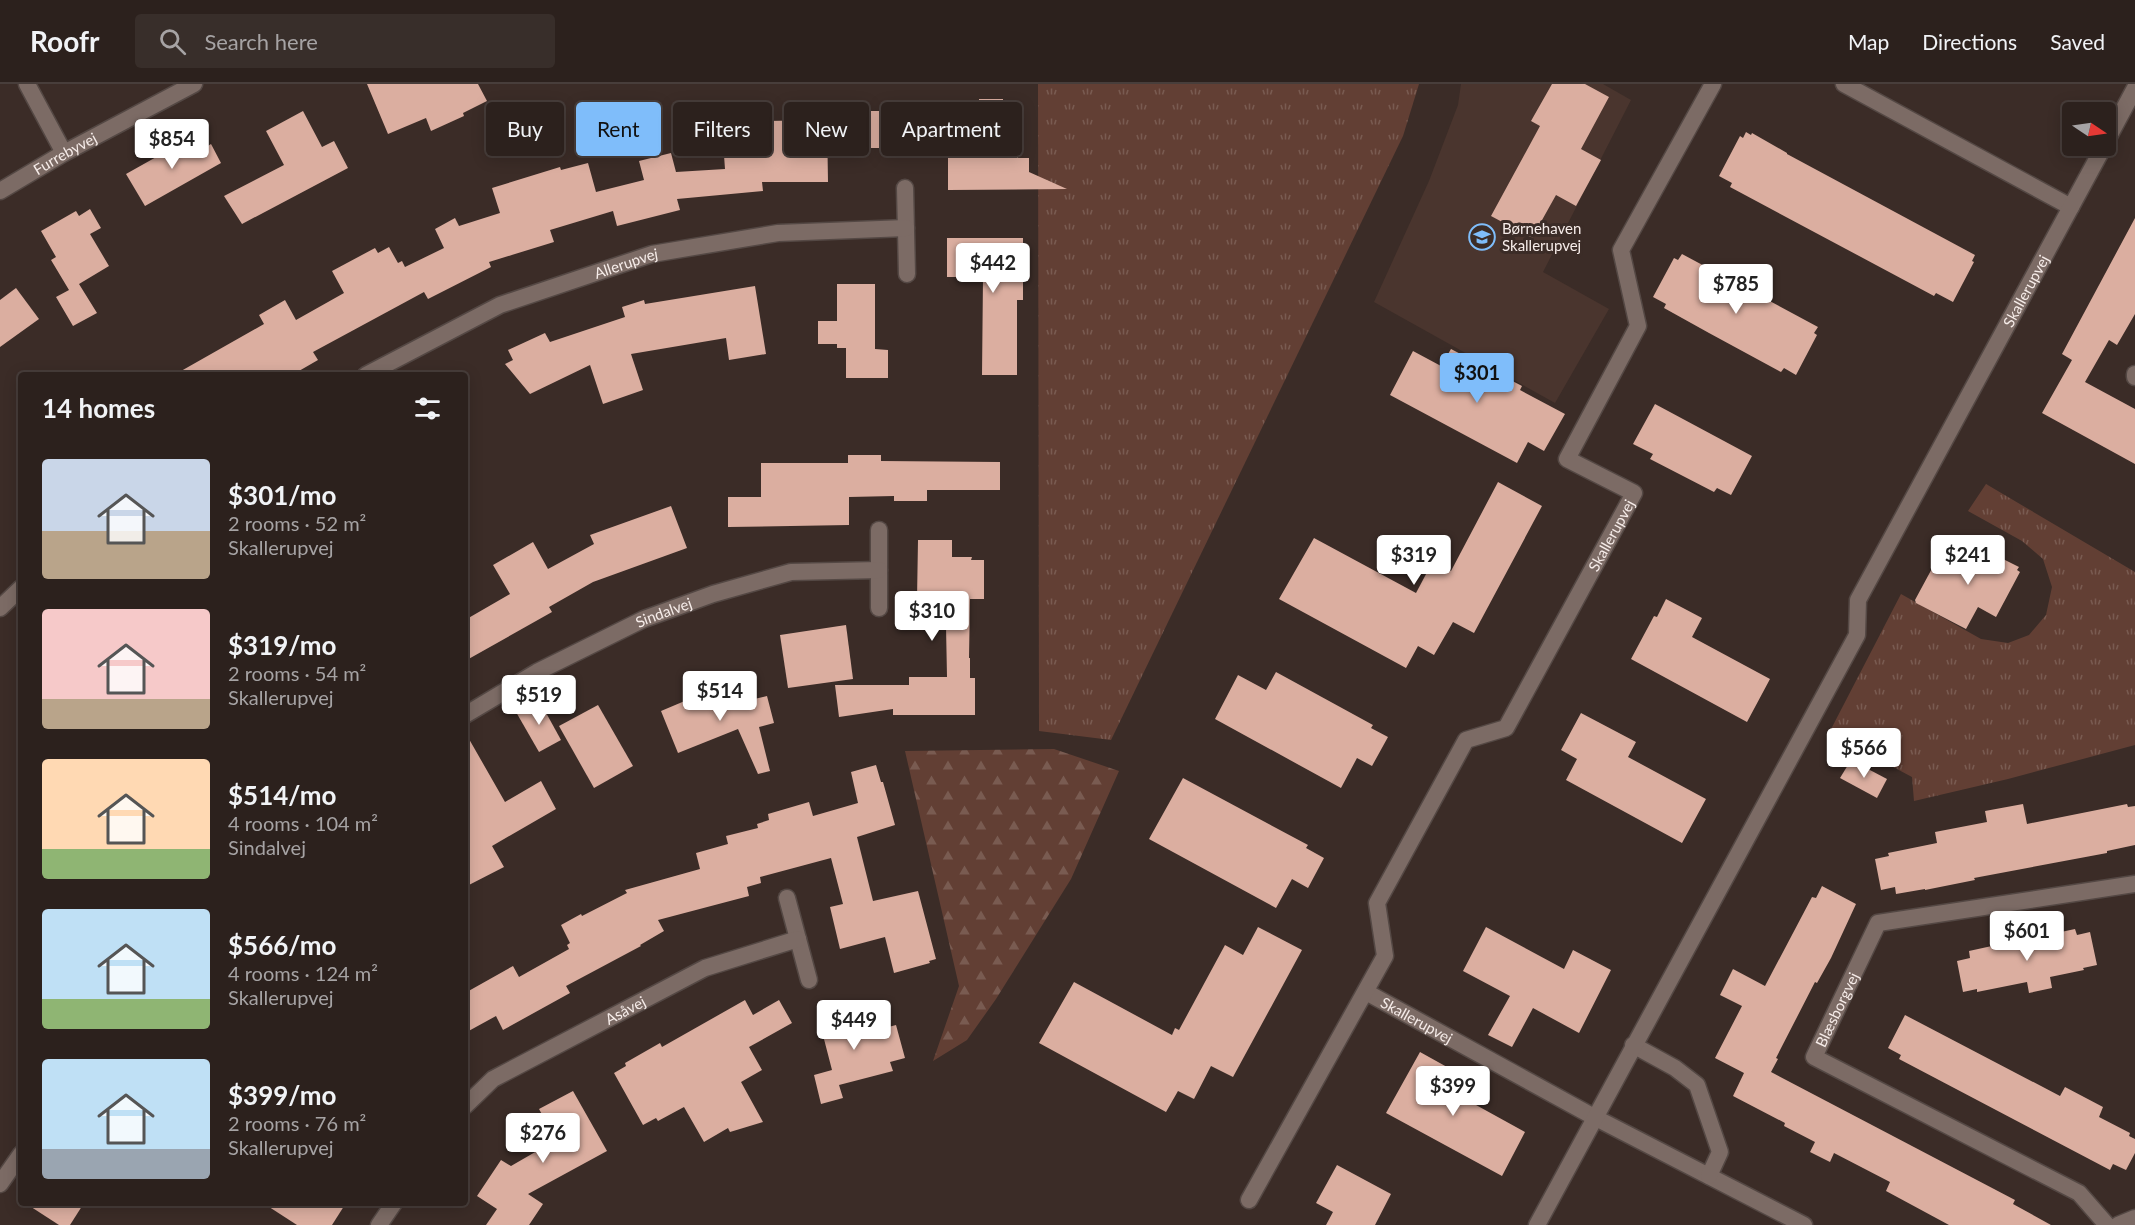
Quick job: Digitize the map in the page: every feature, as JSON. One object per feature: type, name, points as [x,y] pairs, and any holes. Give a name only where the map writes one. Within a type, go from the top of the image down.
[{"type":"street","points":[[27,84],[64,153]]},
{"type":"street","name":"Furrebyvej","points":[[0,191],[64,153],[194,84]]},
{"type":"street","name":"Skallerupvej","points":[[1249,1200],[1385,956],[1377,903],[1466,740],[1506,728],[1634,493],[1567,459],[1638,326],[1622,250],[1713,84]]},
{"type":"street","points":[[1844,84],[2071,207]]},
{"type":"street","name":"Skallerupvej","points":[[2116,123],[2135,88]]},
{"type":"street","name":"Skallerupvej","points":[[1537,1225],[1857,635],[1858,600],[2099,156]]},
{"type":"street","points":[[905,188],[908,274]]},
{"type":"street","name":"Allerupvej","points":[[372,372],[500,305],[652,254],[778,233],[906,228]]},
{"type":"street","points":[[879,530],[879,608]]},
{"type":"street","name":"Sindalvej","points":[[468,713],[537,672],[644,619],[713,594],[791,572],[879,570]]},
{"type":"street","points":[[0,609],[18,591]]},
{"type":"street","name":"Blæsborgvej","points":[[2107,1225],[2079,1193],[1814,1058],[1878,924],[2135,884]]},
{"type":"street","points":[[787,898],[809,980]]},
{"type":"street","name":"Asåvej","points":[[468,1103],[493,1079],[705,968],[798,939]]},
{"type":"street","name":"Skallerupvej","points":[[1366,992],[1594,1117],[1803,1225]]},
{"type":"street","points":[[1633,1045],[1675,1068],[1697,1085],[1720,1152],[1709,1176]]},
{"type":"street","points":[[0,1184],[18,1158]]},
{"type":"street","points":[[380,1225],[392,1206]]},
{"type":"street","points":[[2118,1225],[2135,1218]]},
{"type":"shaded area","name":"Børnehaven Skallerupvej","points":[[1461,84],[1603,84],[1631,100],[1543,272],[1609,309],[1555,403],[1374,302],[1429,181],[1458,105]]},
{"type":"green space","points":[[1038,84],[1419,84],[1403,136],[1111,740],[1039,731]]},
{"type":"green space","points":[[1986,484],[2135,572],[2135,745],[1914,801],[1912,777],[1829,733],[1901,594],[1981,639],[2008,643],[2029,635],[2046,615],[2052,587],[2043,559],[2022,541],[1968,511]]},
{"type":"green space","points":[[1054,749],[1119,771],[1071,879],[996,999],[967,1040],[933,1061],[959,986],[905,751]]},
{"type":"building","points":[[367,84],[478,84],[487,101],[463,113],[464,116],[431,131],[426,118],[388,134]]},
{"type":"building","points":[[1552,84],[1585,84],[1609,97],[1581,149],[1601,160],[1576,206],[1556,195],[1532,238],[1491,216],[1540,126],[1531,121]]},
{"type":"building","points":[[979,99],[1003,99],[1003,102],[979,102]]},
{"type":"building","points":[[303,111],[322,147],[334,141],[348,168],[242,224],[224,196],[284,165],[266,131]]},
{"type":"building","points":[[869,111],[881,111],[881,148],[869,148]]},
{"type":"building","points":[[772,121],[784,121],[784,156],[828,156],[828,182],[762,182],[763,191],[677,199],[680,210],[617,226],[613,211],[550,230],[554,242],[489,262],[491,267],[428,299],[424,292],[313,352],[318,360],[297,372],[179,372],[264,324],[259,315],[285,300],[296,320],[344,293],[332,271],[375,248],[378,253],[389,247],[398,263],[402,261],[405,267],[444,248],[435,229],[455,218],[459,226],[500,213],[492,188],[560,167],[561,170],[588,163],[596,192],[644,180],[639,161],[671,153],[676,172],[725,169],[724,156],[772,156]]},
{"type":"building","points":[[1746,132],[1751,135],[1752,133],[1975,255],[1972,261],[1974,262],[1953,302],[1936,293],[1934,296],[1730,187],[1732,183],[1719,176],[1740,136],[1743,138]]},
{"type":"building","points":[[190,138],[198,152],[211,144],[221,163],[145,206],[126,174]]},
{"type":"building","points":[[948,156],[1029,158],[1029,172],[1067,189],[948,190]]},
{"type":"building","points":[[90,209],[101,228],[90,234],[109,266],[79,284],[97,313],[73,326],[56,297],[69,290],[51,260],[56,257],[41,231],[76,211],[79,216]]},
{"type":"building","points":[[2135,218],[2135,314],[2117,345],[2109,340],[2085,382],[2135,409],[2135,464],[2042,413],[2072,360],[2062,354]]},
{"type":"building","points":[[947,238],[1023,238],[1023,300],[1017,300],[1017,375],[982,375],[983,277],[947,277]]},
{"type":"building","points":[[1682,254],[1818,327],[1814,333],[1817,335],[1796,375],[1784,368],[1781,372],[1709,333],[1664,308],[1666,304],[1653,297],[1674,258],[1678,260]]},
{"type":"building","points":[[837,284],[875,284],[875,349],[888,350],[888,378],[846,378],[846,348],[837,348],[837,344],[818,344],[818,321],[837,321]]},
{"type":"building","points":[[755,286],[766,354],[729,360],[726,338],[631,354],[643,390],[603,404],[590,365],[530,394],[505,364],[513,360],[508,350],[545,333],[550,342],[625,317],[622,307],[644,300],[645,304]]},
{"type":"building","points":[[16,288],[39,319],[0,347],[0,300]]},
{"type":"building","points":[[1451,349],[1522,386],[1520,390],[1565,414],[1544,451],[1528,442],[1517,463],[1390,395],[1413,351],[1441,366]]},
{"type":"building","points":[[1655,404],[1752,456],[1731,495],[1717,488],[1714,492],[1650,459],[1653,454],[1633,444]]},
{"type":"building","points":[[848,455],[881,455],[881,461],[1000,462],[1000,490],[927,490],[927,501],[894,501],[894,496],[849,497],[849,525],[728,527],[728,497],[761,497],[761,463],[848,463]]},
{"type":"building","points":[[1498,482],[1542,506],[1474,633],[1453,622],[1434,655],[1418,646],[1406,668],[1279,599],[1314,538],[1416,593],[1433,561],[1451,571]]},
{"type":"building","points":[[671,506],[687,548],[593,582],[549,607],[552,612],[468,659],[468,618],[510,594],[493,565],[533,542],[548,569],[594,544],[590,535]]},
{"type":"building","points":[[918,540],[952,540],[952,557],[972,557],[971,560],[984,560],[984,599],[970,599],[969,658],[970,678],[975,678],[975,715],[893,715],[893,709],[839,717],[835,685],[909,685],[909,677],[947,677],[946,626],[930,625],[931,599],[917,599]]},
{"type":"building","points":[[1973,544],[2019,567],[2017,570],[2020,572],[1996,617],[1978,607],[1966,629],[1916,603],[1915,600],[1942,550],[1964,562]]},
{"type":"building","points":[[1666,599],[1702,618],[1692,637],[1770,679],[1747,722],[1631,659]]},
{"type":"building","points":[[846,625],[853,679],[788,688],[780,635]]},
{"type":"building","points":[[1276,672],[1373,725],[1371,728],[1388,737],[1372,766],[1357,758],[1341,788],[1215,719],[1238,675],[1266,690]]},
{"type":"building","points":[[725,684],[733,704],[767,696],[774,723],[759,727],[770,771],[758,774],[738,729],[678,753],[661,711]]},
{"type":"building","points":[[539,700],[561,740],[539,752],[516,712]]},
{"type":"building","points":[[598,705],[633,766],[594,788],[559,726]]},
{"type":"building","points":[[1581,713],[1636,742],[1628,757],[1706,799],[1682,843],[1566,780],[1577,759],[1561,750]]},
{"type":"building","points":[[468,737],[505,802],[541,781],[556,809],[492,846],[504,867],[468,885]]},
{"type":"building","points":[[1851,760],[1887,779],[1877,798],[1840,778]]},
{"type":"building","points":[[876,765],[895,825],[857,837],[873,901],[918,891],[936,959],[929,961],[930,963],[894,973],[885,937],[840,949],[830,907],[843,904],[831,858],[760,877],[761,883],[747,887],[749,896],[658,920],[664,931],[641,946],[566,986],[570,993],[503,1030],[496,1016],[468,1031],[468,991],[513,966],[519,977],[569,949],[567,945],[570,943],[561,925],[627,893],[625,890],[700,869],[696,853],[728,844],[726,836],[758,828],[757,824],[769,820],[768,814],[809,802],[813,816],[858,803],[851,772]]},
{"type":"building","points":[[1183,778],[1308,845],[1306,848],[1324,858],[1308,888],[1292,879],[1276,908],[1149,839]]},
{"type":"building","points":[[2023,804],[2027,824],[2127,804],[2128,807],[2135,806],[2135,845],[2107,851],[2107,853],[1974,878],[1975,880],[1925,890],[1896,894],[1895,887],[1881,890],[1875,859],[1889,856],[1888,853],[1937,843],[1935,832],[1987,822],[1985,811]]},
{"type":"building","points":[[1822,886],[1856,904],[1831,958],[1817,983],[1815,982],[1771,1072],[2015,1200],[2013,1204],[2051,1225],[1949,1225],[1886,1191],[1890,1182],[1834,1153],[1830,1162],[1810,1152],[1815,1142],[1784,1126],[1785,1123],[1733,1096],[1744,1073],[1715,1058],[1742,1006],[1720,995],[1733,969],[1765,986],[1812,897],[1816,898]]},
{"type":"building","points":[[1258,927],[1302,950],[1233,1077],[1211,1066],[1194,1099],[1178,1091],[1166,1112],[1039,1043],[1074,982],[1172,1035],[1175,1028],[1179,1030],[1225,945],[1243,955]]},
{"type":"building","points":[[1486,927],[1564,969],[1573,950],[1611,970],[1579,1033],[1533,1008],[1512,1047],[1488,1035],[1510,996],[1463,971]]},
{"type":"building","points":[[2075,929],[2077,935],[2090,932],[2097,965],[2050,977],[2052,988],[2029,993],[2027,982],[1977,992],[1977,989],[1963,992],[1957,961],[1970,958],[1969,951]]},
{"type":"building","points":[[745,1000],[753,1015],[779,1000],[792,1023],[749,1047],[762,1070],[741,1082],[763,1122],[730,1132],[728,1128],[704,1142],[684,1107],[658,1121],[656,1118],[643,1125],[614,1073],[626,1066],[625,1063],[660,1043],[662,1047]]},
{"type":"building","points":[[854,1002],[862,1034],[896,1025],[905,1058],[890,1062],[893,1071],[839,1085],[843,1098],[821,1104],[814,1075],[832,1070],[817,1012]]},
{"type":"building","points":[[1905,1015],[2060,1096],[2065,1087],[2103,1107],[2099,1117],[2130,1133],[2129,1136],[2135,1139],[2135,1153],[2126,1170],[2113,1164],[2110,1170],[1899,1059],[1901,1055],[1888,1048]]},
{"type":"building","points":[[1420,1052],[1456,1072],[1447,1089],[1525,1132],[1502,1176],[1386,1113]]},
{"type":"building","points":[[573,1091],[607,1151],[528,1194],[543,1204],[529,1225],[486,1225],[497,1209],[477,1196],[501,1160],[511,1166],[556,1140],[539,1109]]},
{"type":"building","points":[[1337,1165],[1391,1194],[1375,1225],[1326,1225],[1333,1212],[1316,1203]]},
{"type":"building","points":[[30,1206],[82,1206],[70,1225],[59,1225]]},
{"type":"building","points":[[268,1206],[344,1206],[332,1225],[297,1225]]},
{"type":"place","name":"Børnehaven Skallerupvej","points":[[1482,237]]}]
